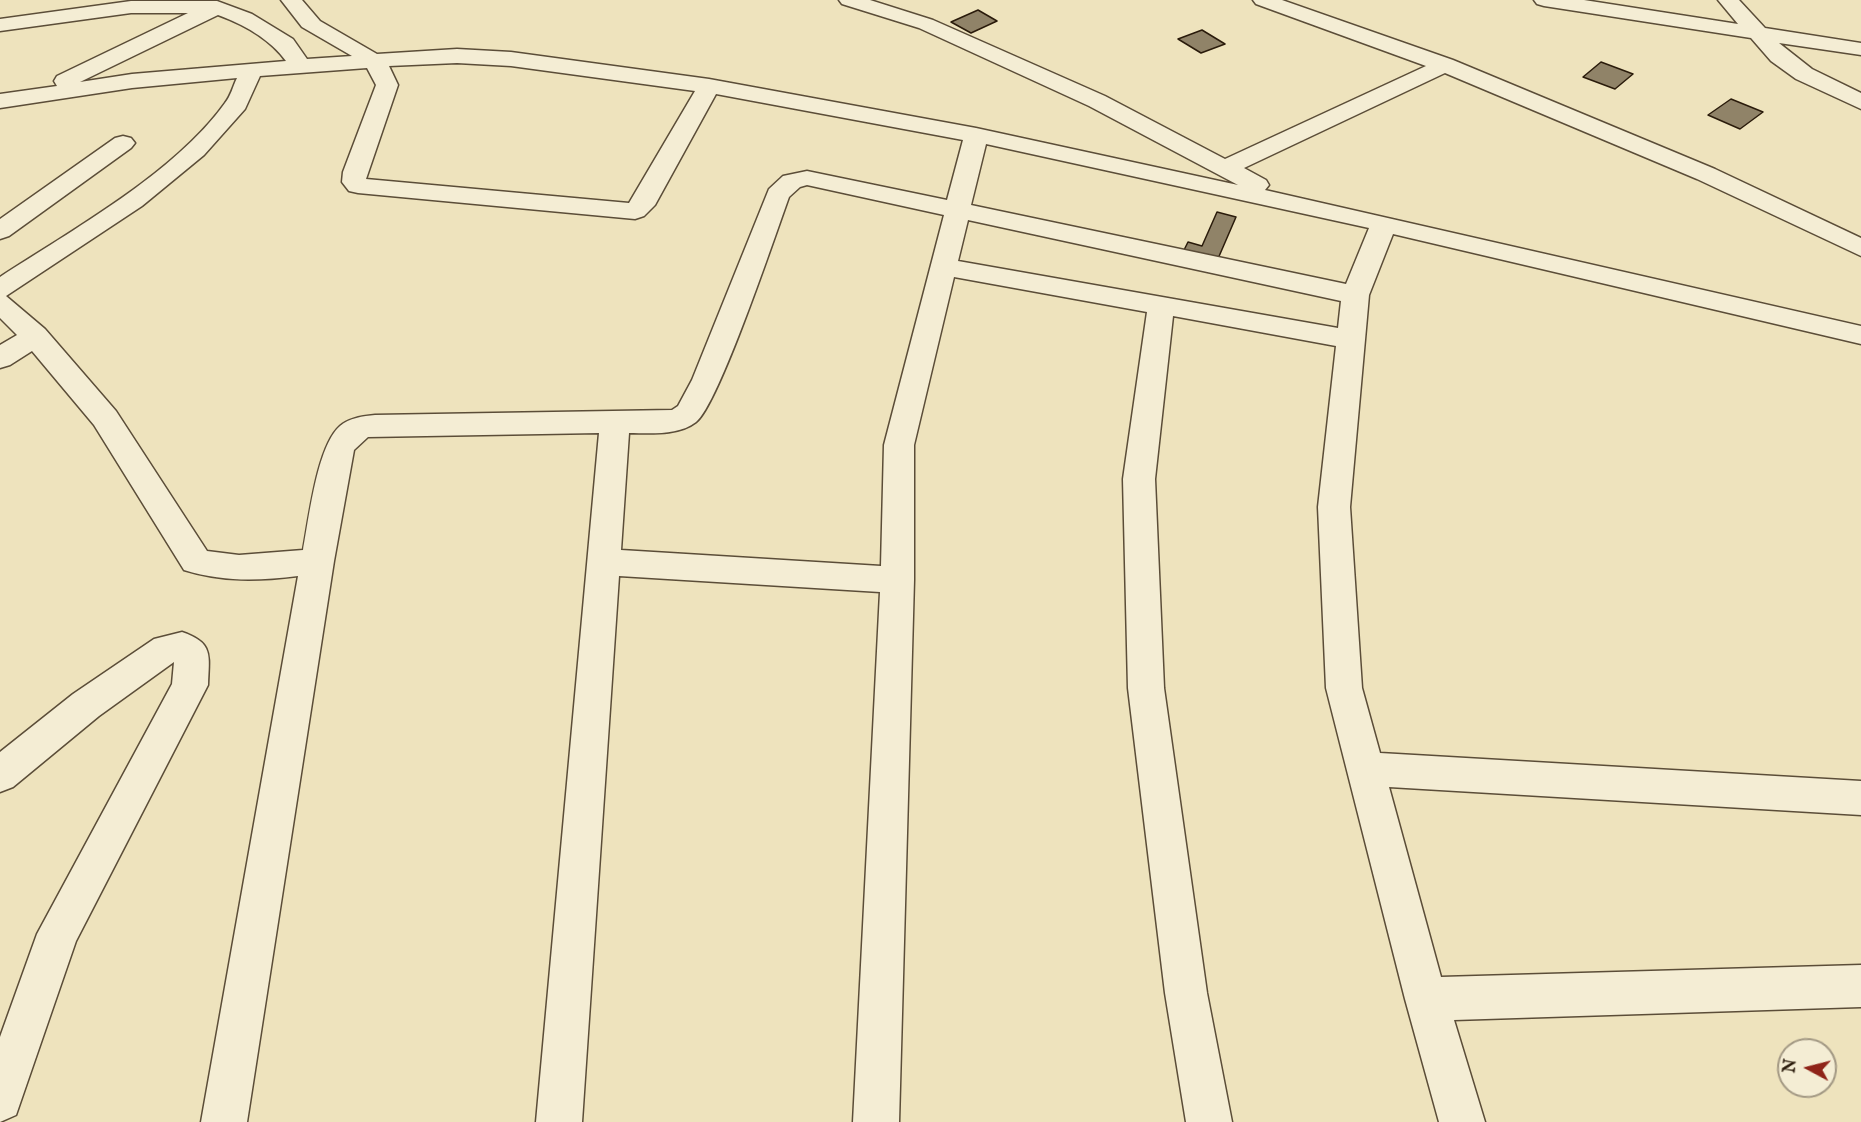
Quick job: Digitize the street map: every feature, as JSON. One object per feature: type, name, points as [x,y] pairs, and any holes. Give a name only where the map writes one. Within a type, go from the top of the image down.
[{"type":"street","points":[[291,0],[310,23],[385,73],[387,85],[356,172],[354,182],[358,186],[635,211],[642,205],[710,86]]},
{"type":"street","points":[[849,0],[926,24],[1097,101],[1293,204]]},
{"type":"street","points":[[1263,0],[1445,65],[1706,174],[1861,248]]},
{"type":"street","points":[[1544,0],[1861,50]]},
{"type":"street","points":[[1728,0],[1779,57],[1804,74],[1861,102]]},
{"type":"street","points":[[0,25],[131,7],[217,7],[245,18],[285,44],[309,65]]},
{"type":"street","points":[[0,117],[35,96],[217,7]]},
{"type":"street","points":[[0,101],[132,81],[309,65],[457,56],[512,59],[710,86],[976,135],[1384,224],[1861,335]]},
{"type":"street","points":[[1225,168],[1445,65]]},
{"type":"street","points":[[0,290],[133,201],[196,150],[237,104],[251,70]]},
{"type":"street","points":[[876,1122],[904,429],[976,135]]},
{"type":"street","points":[[0,231],[123,143]]},
{"type":"street","points":[[224,1122],[302,563],[339,450],[346,437],[365,424],[615,422],[672,420],[689,413],[706,380],[778,194],[792,181],[807,178],[1355,295]]},
{"type":"street","points":[[1384,224],[1355,295],[1335,495],[1344,688],[1426,999],[1462,1122]]},
{"type":"street","points":[[944,267],[1350,339]]},
{"type":"street","points":[[0,303],[35,336],[105,418],[196,561],[211,567],[302,563]]},
{"type":"street","points":[[1161,306],[1141,461],[1146,688],[1186,993],[1209,1122]]},
{"type":"street","points":[[0,358],[35,336]]},
{"type":"street","points":[[559,1122],[615,422]]},
{"type":"street","points":[[604,562],[897,580]]},
{"type":"street","points":[[0,775],[86,705],[166,649],[182,646],[192,653],[190,685],[58,934],[0,1099]]},
{"type":"street","points":[[1365,769],[1861,798]]},
{"type":"street","points":[[1426,999],[1861,986]]},
{"type":"building","points":[[978,10],[997,21],[971,33],[951,22]]},
{"type":"building","points":[[1202,30],[1225,44],[1201,53],[1178,39]]},
{"type":"building","points":[[1601,62],[1633,74],[1615,89],[1583,77]]},
{"type":"building","points":[[1731,99],[1763,112],[1740,129],[1708,115]]},
{"type":"building","points":[[1217,212],[1236,217],[1217,261],[1183,252],[1188,242],[1202,246]]}]
